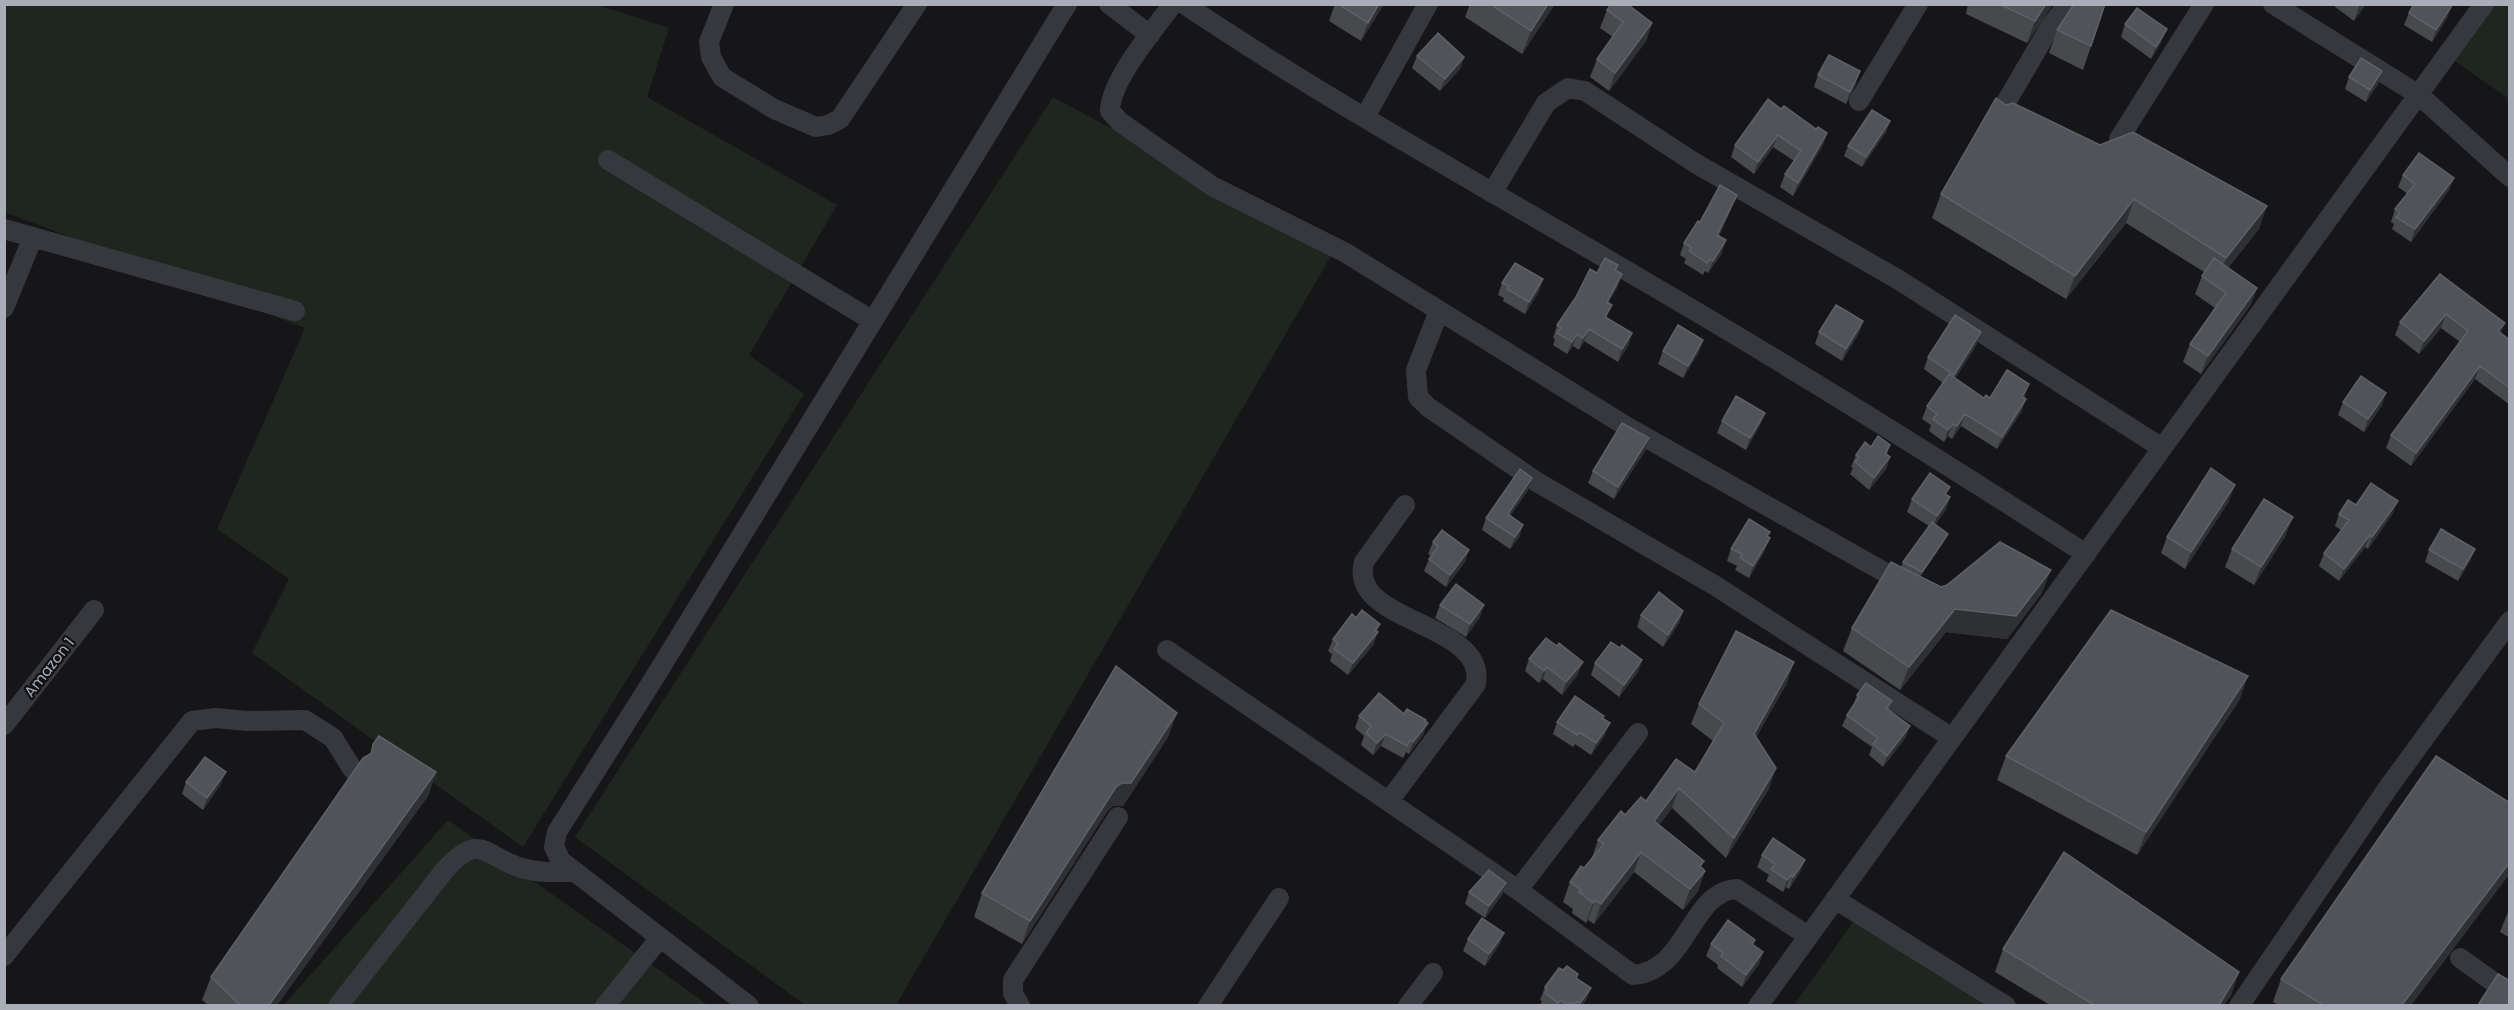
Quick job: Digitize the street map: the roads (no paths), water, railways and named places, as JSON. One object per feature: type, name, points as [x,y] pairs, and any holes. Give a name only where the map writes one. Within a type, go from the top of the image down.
[{"type":"street","points":[[724,4],[709,42],[711,57],[722,77],[774,109],[816,127],[828,125],[840,119],[917,4]]},
{"type":"street","points":[[749,1005],[561,861],[554,847],[557,832],[660,670],[1067,4]]},
{"type":"street","points":[[1109,4],[1150,35]]},
{"type":"street","points":[[1173,4],[1150,35],[1110,98],[1110,111],[1120,123],[1212,186],[1346,253],[1629,428],[1923,593]]},
{"type":"street","points":[[1184,4],[1365,117],[1705,316],[2086,554]]},
{"type":"street","points":[[1365,117],[1428,4]]},
{"type":"street","points":[[1859,101],[1918,4]]},
{"type":"street","points":[[1998,116],[2050,27],[2068,4]]},
{"type":"street","points":[[2119,140],[2204,4]]},
{"type":"street","points":[[2273,4],[2419,95],[2510,177]]},
{"type":"street","points":[[1758,1005],[2484,4]]},
{"type":"street","points":[[1492,193],[1546,103],[1568,88],[1585,92],[1695,163],[1899,280],[2162,448]]},
{"type":"street","points":[[608,160],[873,321]]},
{"type":"street","points":[[4,229],[295,311]]},
{"type":"street","points":[[4,308],[33,237]]},
{"type":"street","points":[[1439,311],[1416,370],[1418,397],[1428,408],[1537,482],[1714,585],[1952,738]]},
{"type":"street","points":[[1389,801],[1471,694],[1476,684],[1476,670],[1469,656],[1450,640],[1378,601],[1365,585],[1361,573],[1364,562],[1405,505]]},
{"type":"street","name":"Amazon 1","points":[[4,725],[94,610]]},
{"type":"street","points":[[2239,1005],[2390,785],[2510,621]]},
{"type":"street","points":[[1167,651],[1518,890],[1633,975],[1646,974],[1660,967],[1677,949],[1713,897],[1725,890],[1737,890],[1808,936]]},
{"type":"street","points":[[4,956],[192,721],[216,718],[247,721],[304,720],[333,738],[353,770]]},
{"type":"street","points":[[1518,890],[1638,733]]},
{"type":"street","points":[[1020,1005],[1013,993],[1012,980],[1118,817]]},
{"type":"street","points":[[338,1005],[454,859],[466,852],[481,848],[521,868],[574,872]]},
{"type":"street","points":[[1208,1005],[1279,898]]},
{"type":"street","points":[[1835,899],[2006,1005]]},
{"type":"street","points":[[605,1005],[660,938]]},
{"type":"street","points":[[2460,958],[2510,994]]},
{"type":"street","points":[[1408,1005],[1432,973]]}]
